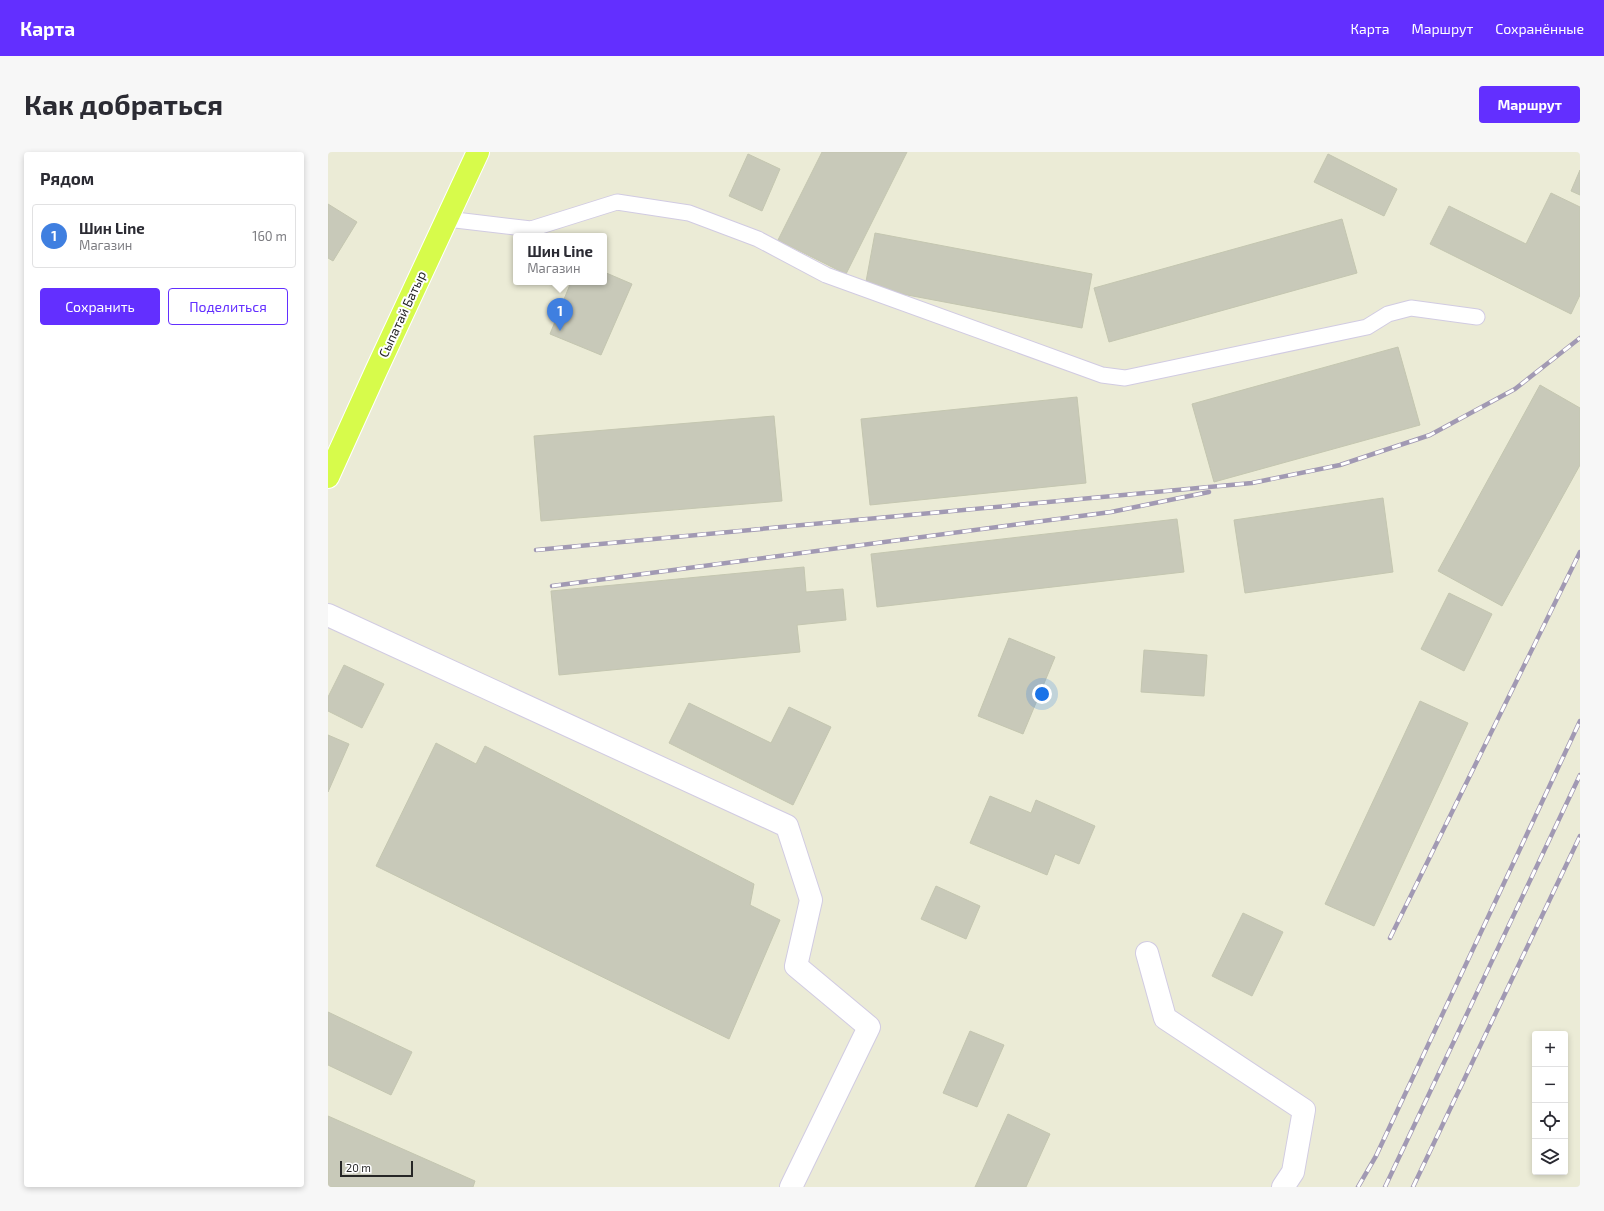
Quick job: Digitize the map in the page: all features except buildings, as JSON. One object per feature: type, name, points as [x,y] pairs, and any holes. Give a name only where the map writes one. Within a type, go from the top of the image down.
[{"type":"main road","name":"Сыпатай Батыр","points":[[328,477],[478,152]]},
{"type":"street","points":[[328,615],[787,826],[811,900],[796,966],[869,1027],[791,1187]]},
{"type":"street","points":[[1147,953],[1165,1018],[1304,1110],[1293,1172],[1283,1187]]},
{"type":"lane","points":[[446,219],[531,229],[617,202],[689,213],[758,239],[826,275],[1102,375],[1125,378],[1367,327],[1388,314],[1411,308],[1477,317]]},
{"type":"railway","points":[[536,550],[1252,483],[1340,465],[1430,435],[1515,389],[1580,338]]},
{"type":"railway","points":[[552,586],[1111,512],[1209,492]]},
{"type":"railway","points":[[1390,938],[1580,552]]},
{"type":"railway","points":[[1358,1187],[1376,1156],[1580,721]]},
{"type":"railway","points":[[1385,1187],[1580,775]]},
{"type":"railway","points":[[1413,1187],[1580,836]]},
{"type":"place","name":"Шин Line","points":[[560,331]]}]
